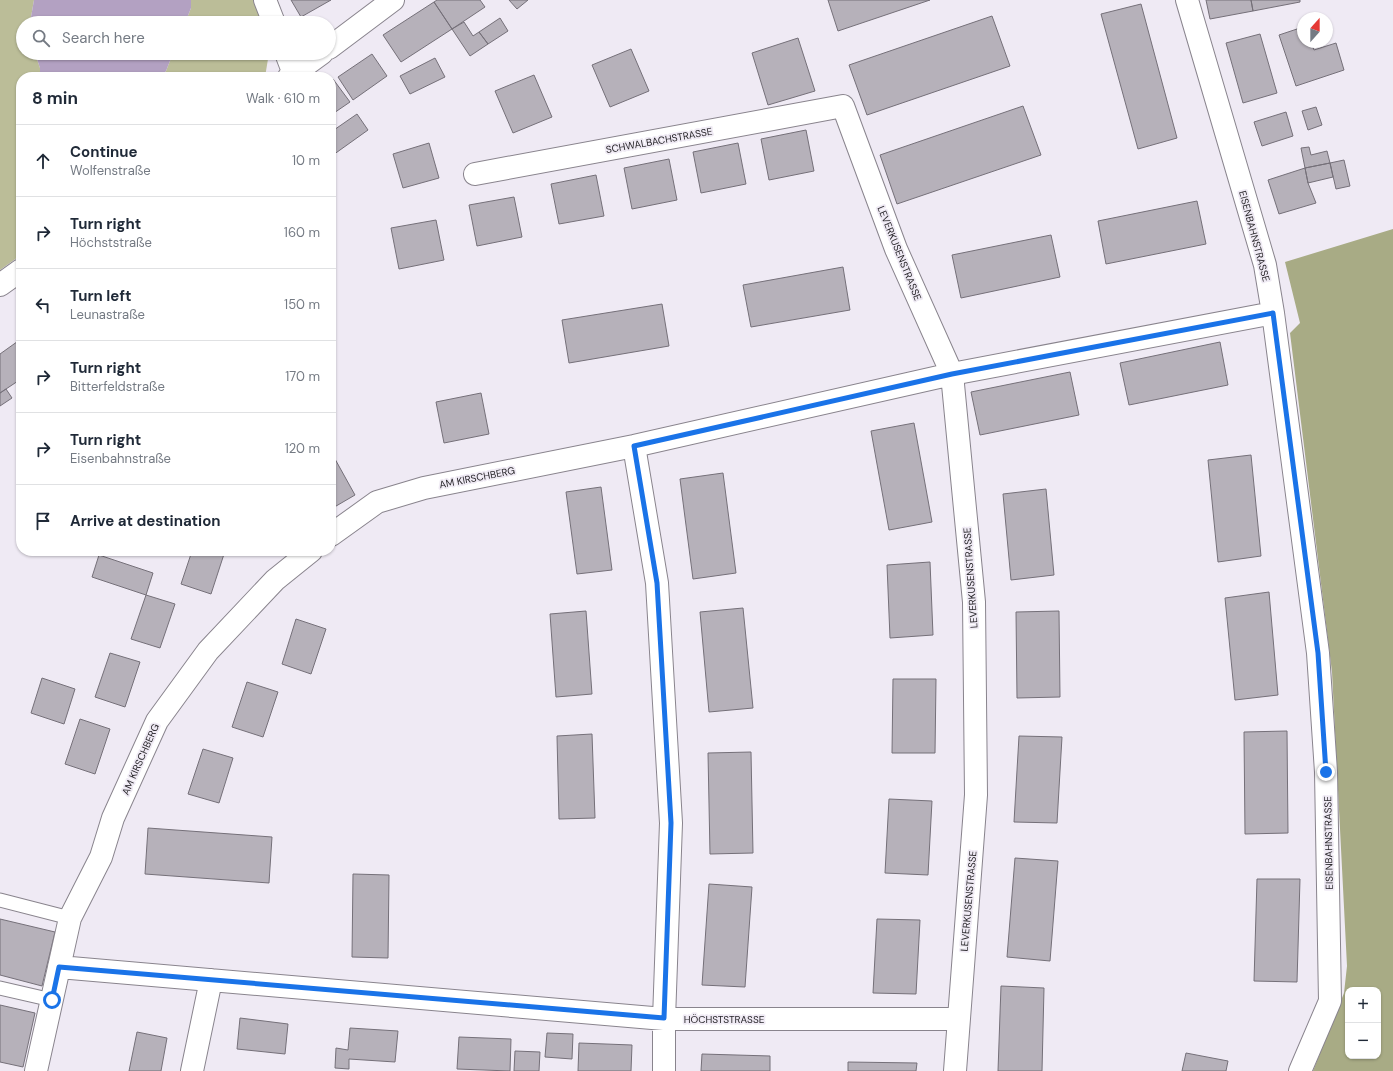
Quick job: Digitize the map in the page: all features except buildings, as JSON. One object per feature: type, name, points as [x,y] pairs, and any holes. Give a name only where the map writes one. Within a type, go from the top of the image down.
[{"type":"street","points":[[265,0],[271,16]]},
{"type":"street","points":[[336,43],[393,0]]},
{"type":"street","name":"EISENBAHNSTRASSE","points":[[1187,0],[1265,265],[1273,313],[1318,653],[1326,772],[1330,1001],[1300,1071]]},
{"type":"street","points":[[288,60],[291,72]]},
{"type":"street","points":[[296,72],[312,60]]},
{"type":"street","name":"SCHWALBACHSTRASSE","points":[[475,174],[843,106]]},
{"type":"street","name":"LEVERKUSENSTRASSE","points":[[843,106],[896,249],[952,374],[974,602],[976,795],[955,1071]]},
{"type":"street","points":[[0,286],[16,274]]},
{"type":"street","name":"AM KIRSCHBERG","points":[[336,531],[377,502],[424,488],[634,446],[952,374],[1273,313]]},
{"type":"street","points":[[634,446],[657,583],[670,815],[664,1018],[664,1071]]},
{"type":"street","name":"AM KIRSCHBERG","points":[[36,1071],[70,918],[101,857],[113,818],[157,721],[208,651],[275,580],[306,556]]},
{"type":"street","name":"HÖCHSTSTRASSE","points":[[59,967],[664,1018],[959,1019]]},
{"type":"street","points":[[192,1071],[211,980]]},
{"type":"lane","points":[[0,900],[70,918]]},
{"type":"lane","points":[[0,988],[52,1000]]},
{"type":"green space","points":[[0,0],[34,0],[31,16],[16,16],[16,60],[37,60],[40,72],[16,72],[16,259],[0,270]]},
{"type":"green space","points":[[191,0],[253,0],[259,16],[188,16],[191,8]]},
{"type":"green space","points":[[170,60],[268,60],[266,72],[165,72]]},
{"type":"green space","points":[[1393,229],[1393,1071],[1313,1071],[1344,993],[1347,966],[1332,672],[1290,333],[1300,323],[1285,262]]},
{"type":"shaded area","points":[[34,0],[191,0],[191,8],[188,16],[31,16]]},
{"type":"shaded area","points":[[37,60],[170,60],[165,72],[40,72]]},
{"type":"route","points":[[52,1000],[59,967],[664,1018],[671,823],[657,583],[634,446],[952,374],[1273,313],[1318,653],[1326,772]]}]
